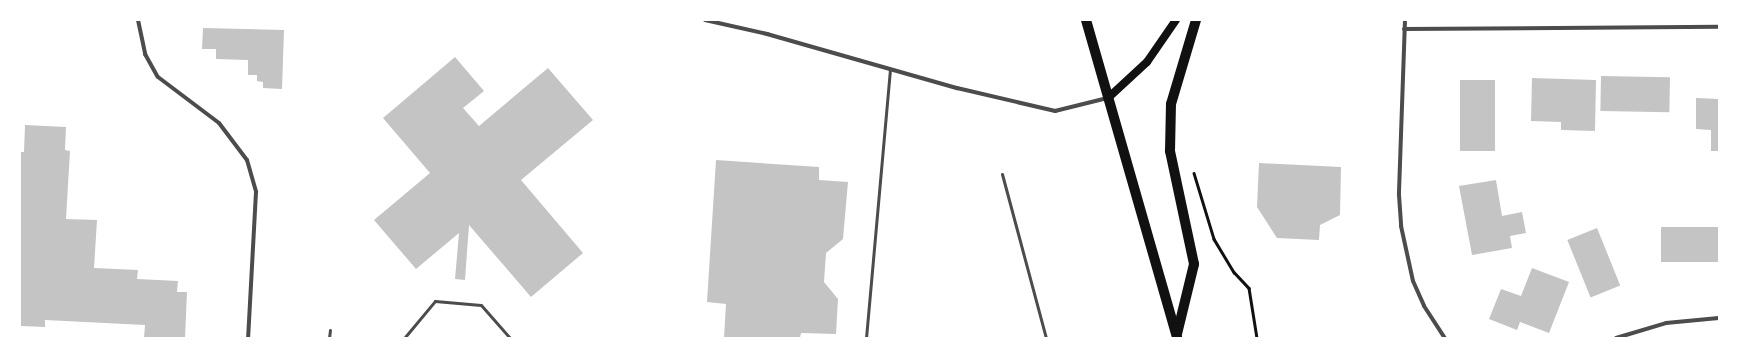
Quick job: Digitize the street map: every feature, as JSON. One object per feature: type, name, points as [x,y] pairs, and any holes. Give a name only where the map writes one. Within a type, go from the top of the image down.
[{"type":"main road","points":[[1086,20],[1177,337]]},
{"type":"main road","points":[[1108,98],[1147,62],[1176,20]]},
{"type":"main road","points":[[1177,337],[1194,264],[1170,152],[1172,104],[1196,20]]},
{"type":"street","points":[[138,20],[145,54],[158,77],[219,123],[247,160],[256,192],[248,338]]},
{"type":"street","points":[[705,20],[767,34],[890,69],[1054,111],[1108,98]]},
{"type":"street","points":[[1404,20],[1399,195],[1401,226],[1413,281],[1424,306],[1445,338]]},
{"type":"street","points":[[1404,29],[1719,27]]},
{"type":"street","points":[[1616,338],[1666,323],[1719,318]]},
{"type":"lane","points":[[866,338],[890,69]]},
{"type":"lane","points":[[1002,174],[1046,338]]},
{"type":"lane","points":[[405,337],[435,301],[480,305],[510,338]]},
{"type":"lane","points":[[329,338],[330,330]]},
{"type":"path","points":[[1193,169],[1214,239],[1234,272],[1249,288],[1257,338]]},
{"type":"building","points":[[203,28],[284,30],[282,89],[263,88],[263,82],[257,81],[257,75],[248,75],[248,60],[216,59],[216,49],[202,49]]},
{"type":"building","points":[[455,57],[484,91],[463,108],[479,126],[548,68],[593,120],[521,180],[583,253],[531,297],[469,225],[465,280],[455,279],[459,233],[416,269],[374,220],[430,173],[383,118]]},
{"type":"building","points":[[1601,76],[1670,77],[1669,112],[1600,111]]},
{"type":"building","points":[[1532,78],[1596,80],[1595,131],[1561,130],[1561,122],[1531,121]]},
{"type":"building","points":[[1460,80],[1495,80],[1495,151],[1460,151]]},
{"type":"building","points":[[1696,98],[1719,99],[1719,151],[1711,151],[1711,130],[1696,129]]},
{"type":"building","points":[[25,125],[66,127],[65,150],[70,151],[66,219],[97,220],[94,268],[138,270],[137,279],[178,281],[177,292],[187,292],[185,338],[144,338],[145,325],[45,320],[45,327],[20,326],[20,152],[24,152]]},
{"type":"building","points":[[716,160],[819,167],[819,180],[848,182],[843,239],[826,253],[824,282],[838,299],[836,334],[801,333],[800,338],[724,338],[726,304],[707,302]]},
{"type":"building","points":[[1259,163],[1341,167],[1340,215],[1320,225],[1319,240],[1277,238],[1257,207]]},
{"type":"building","points":[[1496,180],[1502,216],[1522,212],[1526,233],[1510,236],[1512,248],[1472,255],[1459,186]]},
{"type":"building","points":[[1661,227],[1719,227],[1719,262],[1661,262]]},
{"type":"building","points":[[1597,228],[1620,285],[1591,297],[1567,240]]},
{"type":"building","points":[[1532,268],[1569,282],[1549,333],[1520,322],[1517,330],[1489,319],[1501,289],[1521,296]]}]
